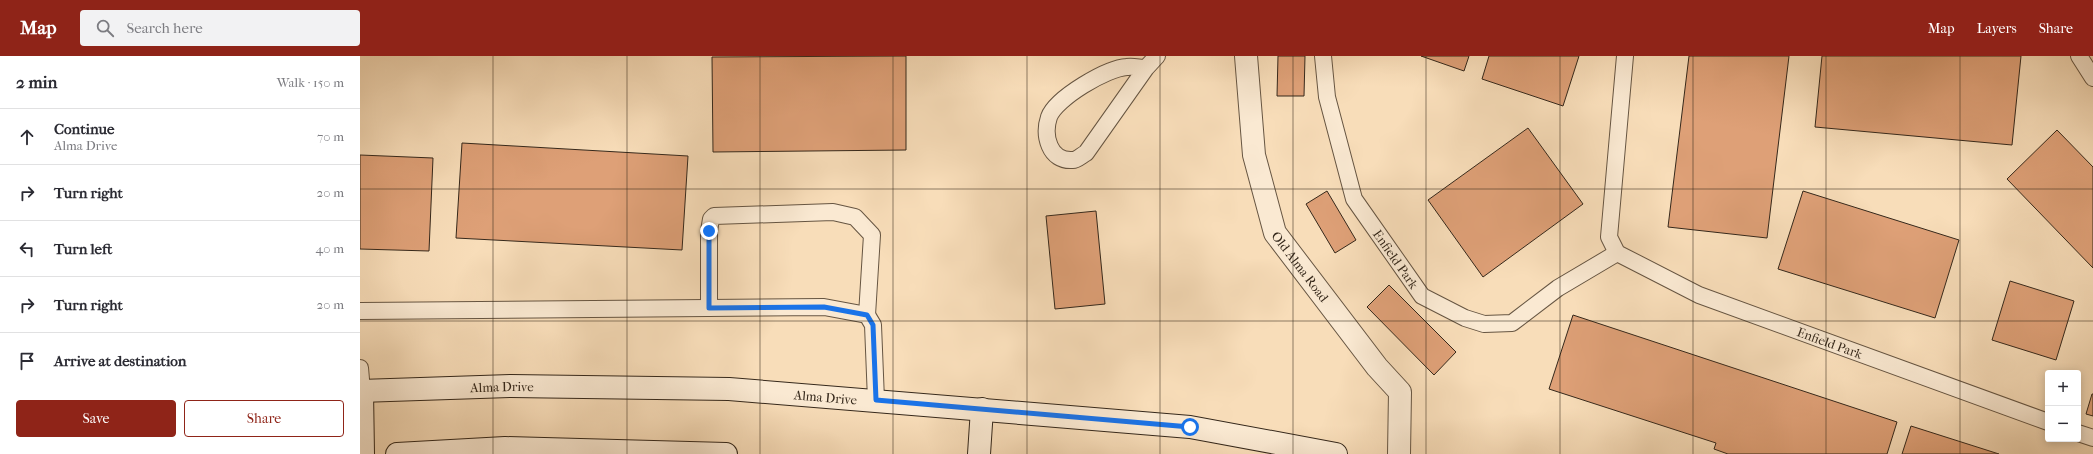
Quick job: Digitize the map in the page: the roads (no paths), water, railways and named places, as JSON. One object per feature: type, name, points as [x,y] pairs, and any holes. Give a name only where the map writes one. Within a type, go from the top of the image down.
[{"type":"main road","name":"Old Alma Road","points":[[1246,56],[1254,155],[1275,233],[1377,367],[1400,392],[1399,454]]},
{"type":"main road","name":"Alma Drive","points":[[361,391],[511,386],[729,389],[1190,427],[1336,454]]},
{"type":"main road","points":[[361,391],[363,454]]},
{"type":"main road","points":[[979,454],[982,409]]},
{"type":"main road","points":[[397,454],[505,448],[726,454]]},
{"type":"lane","points":[[1146,68],[1126,67],[1085,83],[1061,101],[1049,116],[1046,135],[1050,150],[1062,159],[1074,160],[1086,153],[1146,68],[1157,56]]},
{"type":"lane","name":"Enfield Park","points":[[1323,56],[1327,97],[1354,199],[1422,296],[1465,318],[1484,324],[1512,323],[1558,288],[1618,252],[1699,295],[2045,421]]},
{"type":"lane","points":[[1618,252],[1609,237],[1625,56]]},
{"type":"lane","points":[[2079,56],[2093,78]]},
{"type":"lane","points":[[709,308],[709,231],[710,219],[714,216],[832,212],[855,217],[872,235],[867,315],[873,325],[876,400]]},
{"type":"lane","points":[[360,311],[824,307],[867,315]]},
{"type":"lane","points":[[360,368],[361,391]]},
{"type":"lane","points":[[2081,434],[2093,438]]}]
